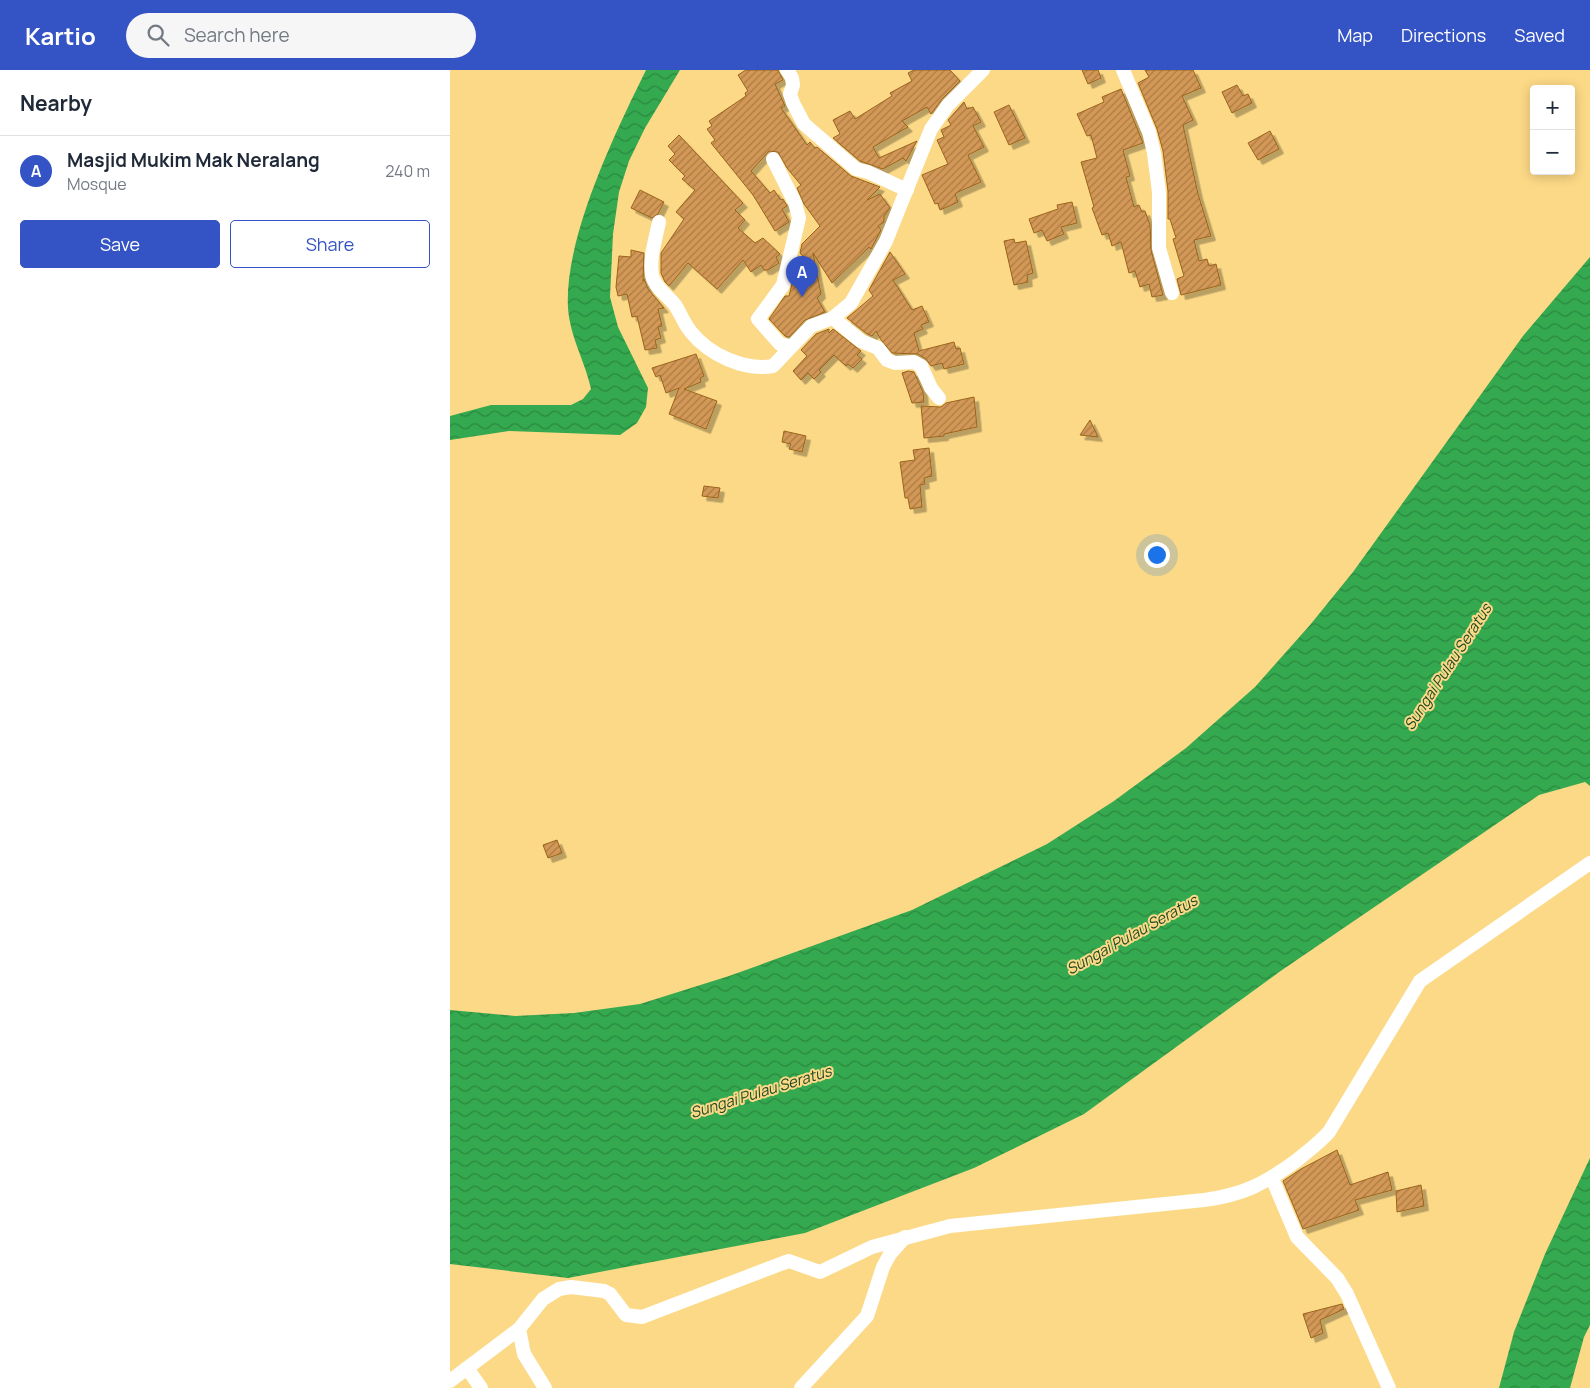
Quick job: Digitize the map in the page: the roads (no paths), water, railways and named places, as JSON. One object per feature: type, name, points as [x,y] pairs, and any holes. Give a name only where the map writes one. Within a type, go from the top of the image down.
[{"type":"street","points":[[787,70],[792,78],[793,85],[790,94],[804,124],[856,169],[868,172],[907,190]]},
{"type":"street","points":[[659,222],[651,268],[652,277],[655,284],[675,306],[694,336],[717,353],[756,368],[778,364],[790,346],[811,326],[832,318],[844,310],[858,291],[886,241],[923,145],[937,119],[983,70]]},
{"type":"street","points":[[1123,70],[1149,132],[1154,153],[1159,192],[1158,248],[1172,293]]},
{"type":"street","points":[[774,159],[795,203],[799,218],[783,285],[758,319],[780,344],[790,346]]},
{"type":"street","points":[[832,318],[861,341],[878,348],[887,360],[895,363],[914,362],[920,366],[931,388],[939,398]]},
{"type":"street","points":[[450,1381],[519,1329],[548,1295],[566,1288],[604,1290],[610,1294],[626,1315],[642,1317],[783,1262],[789,1262],[812,1271],[824,1271],[867,1249],[906,1237],[958,1225],[1220,1198],[1246,1192],[1272,1178],[1318,1144],[1334,1126],[1420,981],[1590,862]]},
{"type":"street","points":[[1272,1178],[1297,1236],[1337,1278],[1347,1294],[1389,1388]]},
{"type":"street","points":[[801,1388],[863,1322],[870,1310],[887,1260],[906,1237]]},
{"type":"street","points":[[519,1329],[526,1358],[545,1388]]},
{"type":"street","points":[[467,1368],[481,1388]]},
{"type":"water","points":[[646,70],[680,70],[645,128],[629,161],[619,192],[613,234],[610,297],[618,327],[648,388],[646,407],[637,423],[620,435],[509,431],[450,440],[450,416],[491,405],[571,405],[583,399],[591,389],[569,319],[569,280],[574,250],[594,186],[620,124]]},
{"type":"water","name":"Sungai Pulau Seratus","points":[[1590,257],[1590,786],[1585,782],[1539,795],[1282,970],[1084,1114],[974,1168],[805,1233],[568,1278],[450,1264],[450,1010],[515,1016],[574,1013],[640,1004],[729,976],[912,910],[1047,844],[1114,801],[1186,748],[1255,687],[1310,625],[1353,572],[1523,336]]},
{"type":"water","points":[[1590,1158],[1590,1325],[1584,1337],[1570,1388],[1499,1388],[1514,1332],[1545,1254]]},
{"type":"place","name":"Masjid Mukim Mak Neralang","points":[[802,297]]}]
